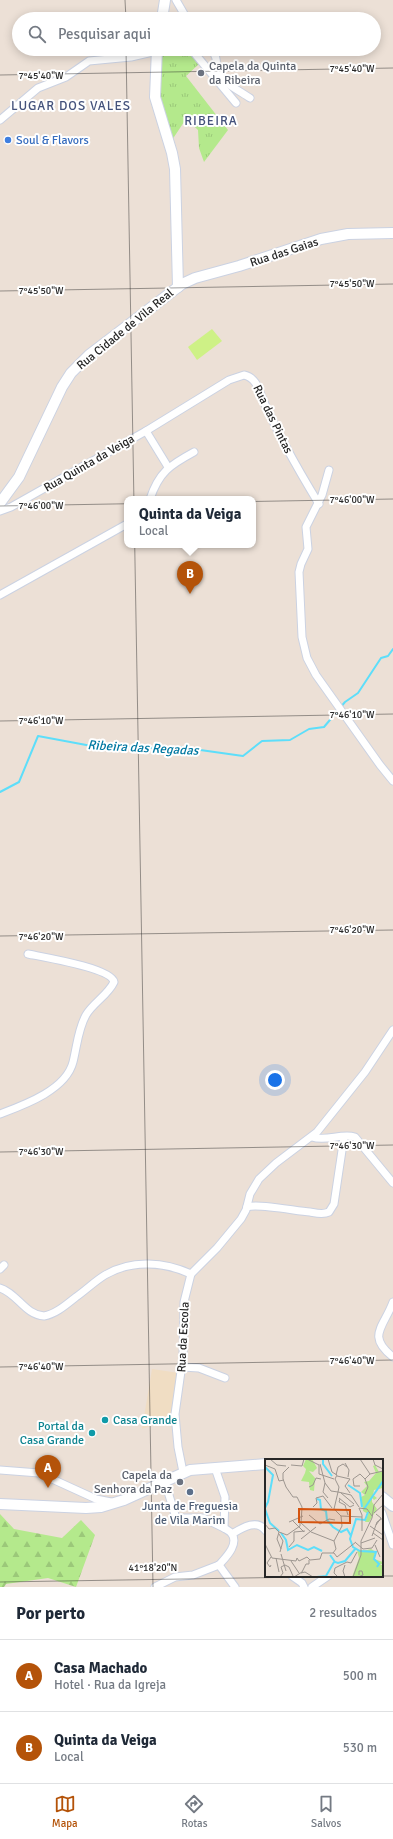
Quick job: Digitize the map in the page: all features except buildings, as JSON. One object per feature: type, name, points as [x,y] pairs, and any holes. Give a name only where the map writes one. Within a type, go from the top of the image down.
[{"type":"street","points":[[163,12],[165,0]]},
{"type":"street","points":[[176,0],[183,12]]},
{"type":"street","points":[[0,120],[36,89],[66,77],[89,61],[135,56]]},
{"type":"street","name":"Rua Cidade de Vila Real","points":[[1,502],[19,477],[62,387],[71,373],[89,356],[178,287],[175,169],[173,156],[154,97],[157,56]]},
{"type":"street","points":[[197,56],[236,103]]},
{"type":"street","points":[[215,56],[219,73],[233,87],[250,98]]},
{"type":"street","name":"Rua das Gaias","points":[[178,287],[195,278],[246,264],[321,239],[348,234],[393,233]]},
{"type":"street","name":"Rua das Pintas","points":[[146,431],[229,380],[241,375],[252,378],[259,389],[278,435],[319,504]]},
{"type":"street","points":[[146,431],[168,467]]},
{"type":"street","name":"Rua Quinta da Veiga","points":[[0,511],[11,508],[146,431]]},
{"type":"street","points":[[151,496],[158,480],[168,467],[194,452]]},
{"type":"street","points":[[329,470],[319,504],[306,527],[308,549],[300,567],[301,628],[305,652],[309,664],[393,781]]},
{"type":"street","points":[[1,502],[11,508]]},
{"type":"street","points":[[0,595],[124,526]]},
{"type":"street","points":[[0,1114],[40,1097],[66,1076],[73,1062],[77,1039],[86,1014],[114,982],[111,977],[82,965],[28,954]]},
{"type":"street","points":[[0,1288],[9,1293],[27,1309],[44,1316],[58,1310],[105,1275],[123,1268],[143,1264],[162,1264],[173,1266],[191,1274],[217,1248],[244,1215],[254,1187],[265,1172],[312,1136],[366,1072],[393,1030]]},
{"type":"street","points":[[312,1136],[318,1138],[352,1136],[357,1139],[393,1183]]},
{"type":"street","points":[[247,1207],[258,1205],[290,1211],[323,1214],[329,1212],[334,1204],[344,1136]]},
{"type":"street","name":"Rua da Escola","points":[[183,1472],[178,1447],[175,1414],[184,1346],[183,1309],[191,1274]]},
{"type":"street","points":[[393,1302],[389,1313],[380,1326],[378,1335],[382,1348],[393,1357]]},
{"type":"street","points":[[182,1367],[199,1368],[225,1378]]},
{"type":"street","points":[[0,1504],[96,1507],[118,1502],[165,1482],[183,1472],[196,1469],[265,1464]]},
{"type":"street","points":[[214,1468],[225,1497],[224,1528]]},
{"type":"street","points":[[0,1470],[39,1472],[96,1499],[118,1502]]},
{"type":"street","points":[[155,1587],[175,1577],[193,1575],[219,1566],[232,1548],[234,1540],[232,1534],[224,1528],[203,1518],[176,1518],[168,1497],[165,1482]]},
{"type":"street","points":[[383,1498],[393,1506]]},
{"type":"street","points":[[383,1516],[393,1545]]},
{"type":"street","points":[[232,1534],[248,1525],[262,1526],[265,1529]]},
{"type":"street","points":[[219,1566],[235,1587]]},
{"type":"street","points":[[293,1577],[302,1583],[304,1587]]},
{"type":"street","points":[[312,1587],[327,1577]]},
{"type":"shaded area","points":[[152,1369],[179,1373],[172,1417],[161,1416],[161,1422],[142,1429]]},
{"type":"green space","points":[[162,56],[193,56],[199,64],[186,76],[228,130],[204,162],[199,148],[198,130],[186,119],[172,140],[159,102]]},
{"type":"green space","points":[[212,329],[222,341],[197,360],[188,347]]},
{"type":"green space","points":[[0,1514],[14,1529],[62,1538],[81,1520],[95,1535],[76,1587],[48,1578],[6,1584],[4,1587],[0,1587]]},
{"type":"waterway","name":"Ribeira das Regadas","points":[[0,792],[19,782],[38,736],[97,747],[179,747],[243,756],[262,741],[290,740],[309,729],[324,727],[345,702],[358,693],[381,658],[388,656],[393,649]]},
{"type":"place","name":"Capela da Quinta da Ribeira","points":[[201,73]]},
{"type":"place","name":"Soul & Flavors","points":[[8,140]]},
{"type":"place","name":"Quinta da Veiga","points":[[190,594]]},
{"type":"place","name":"Casa Grande","points":[[105,1420]]},
{"type":"place","name":"Portal da Casa Grande","points":[[92,1433]]},
{"type":"place","name":"Capela da Senhora da Paz","points":[[180,1482]]},
{"type":"place","name":"Casa Machado","points":[[48,1488]]},
{"type":"place","name":"Junta de Freguesia de Vila Marim","points":[[190,1492]]},
{"type":"district","name":"LUGAR DOS VALES","points":[[71,105]]},
{"type":"district","name":"RIBEIRA","points":[[211,120]]}]
